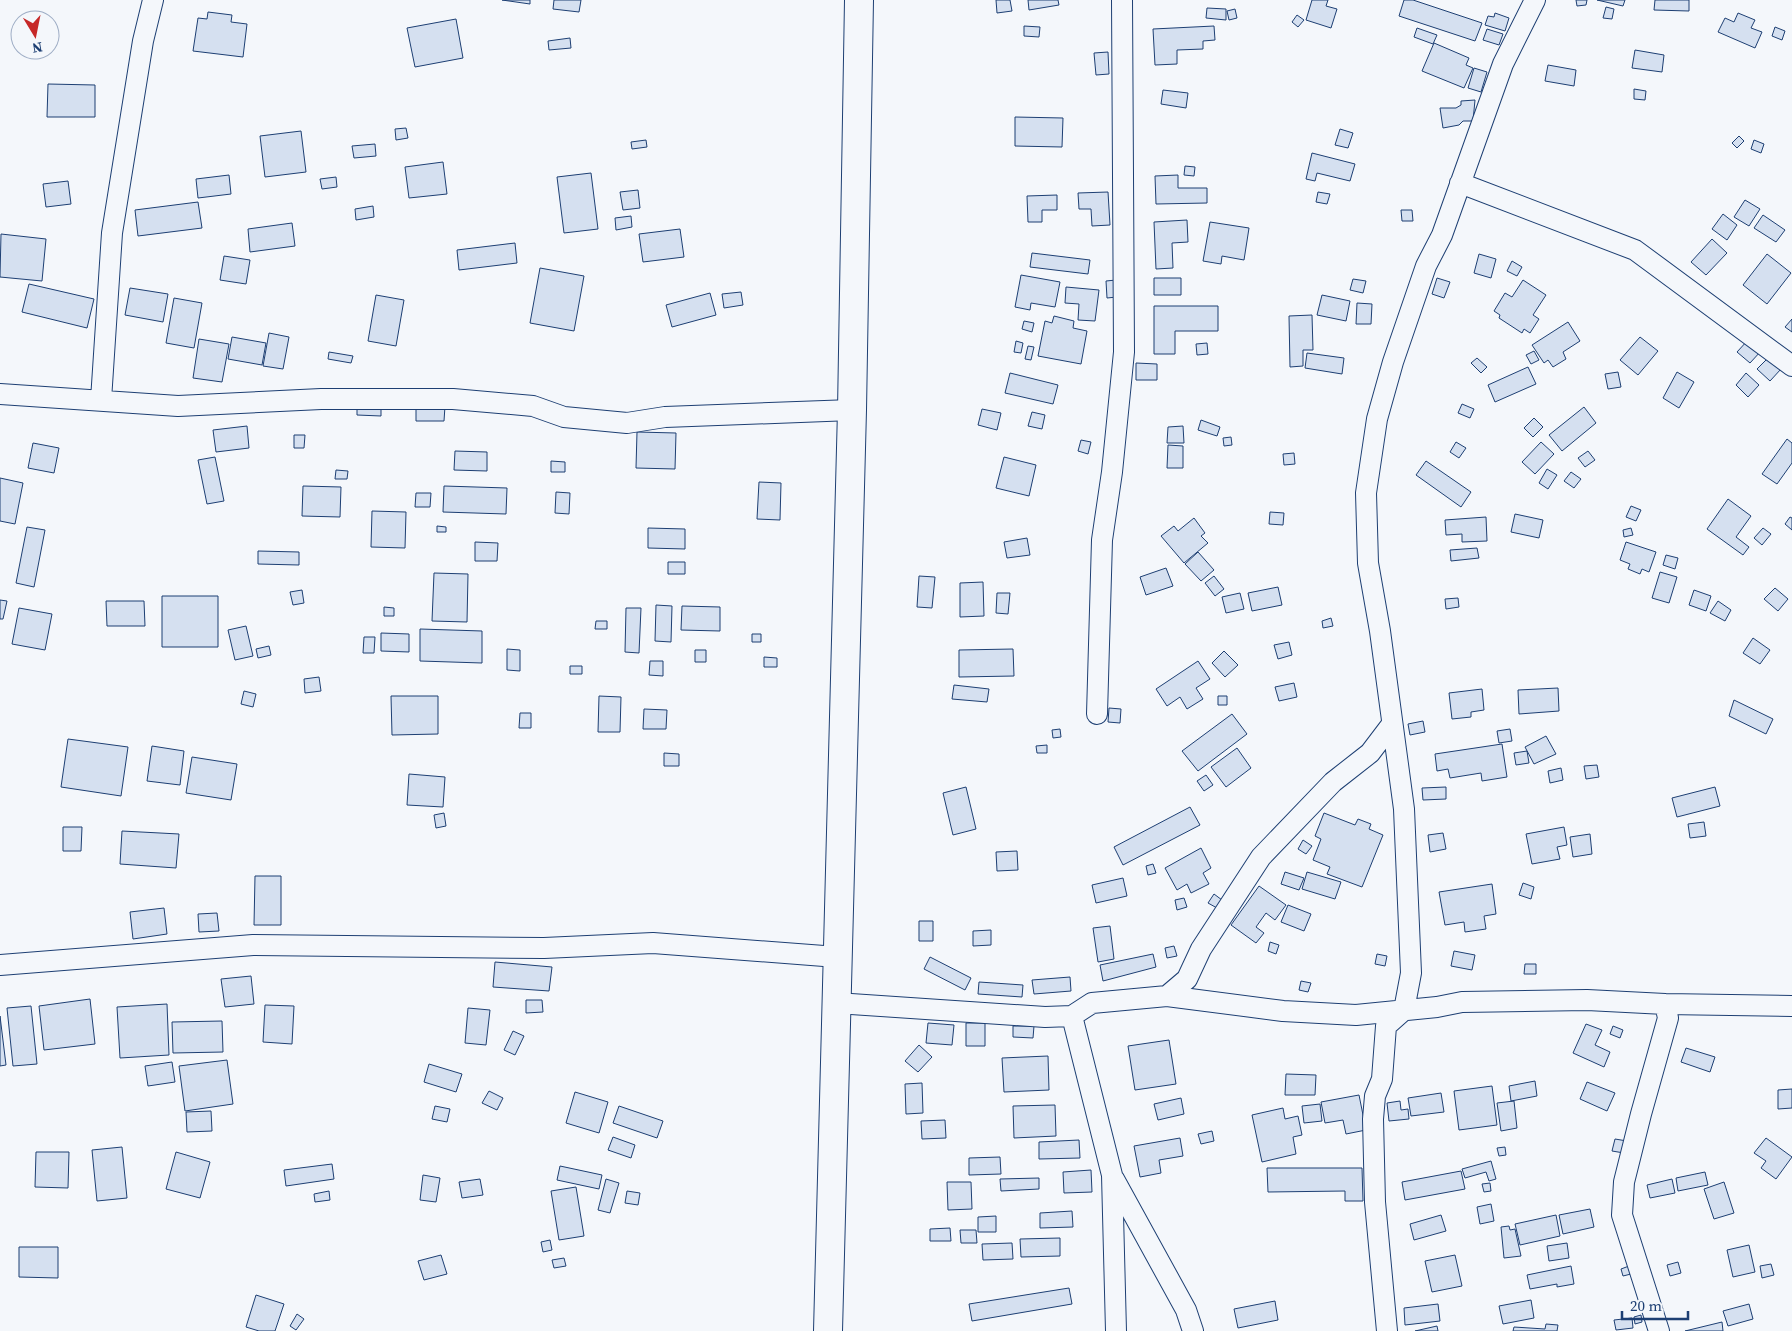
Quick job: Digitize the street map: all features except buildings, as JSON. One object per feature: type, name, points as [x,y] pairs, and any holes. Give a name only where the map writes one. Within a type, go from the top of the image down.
[{"type":"highway","points":[[828,1331],[852,410],[859,0]]},
{"type":"street","points":[[101,400],[112,232],[143,41],[153,0]]},
{"type":"street","points":[[1097,714],[1102,540],[1112,472],[1124,352],[1122,0]]},
{"type":"street","points":[[1387,1331],[1375,1202],[1373,1119],[1375,1096],[1382,1079],[1386,1026],[1404,1010],[1411,973],[1404,809],[1380,631],[1368,564],[1366,493],[1377,419],[1393,362],[1426,266],[1442,235],[1503,64],[1535,0]]},
{"type":"street","points":[[1460,183],[1635,250],[1792,366]]},
{"type":"street","points":[[0,394],[178,406],[321,399],[453,399],[533,406],[564,417],[626,423],[665,417],[852,410]]},
{"type":"street","points":[[1168,996],[1187,979],[1201,949],[1261,857],[1333,782],[1370,753],[1392,724]]},
{"type":"street","points":[[0,965],[253,944],[552,948],[653,943],[837,957]]},
{"type":"street","points":[[836,1003],[1001,1016],[1072,1016],[1092,1003],[1168,996],[1283,1011],[1356,1015],[1472,1002],[1587,1000],[1665,1004],[1792,1006]]},
{"type":"street","points":[[1659,1331],[1622,1215],[1624,1182],[1668,1018],[1665,1004]]},
{"type":"street","points":[[1072,1016],[1112,1175],[1116,1331]]},
{"type":"street","points":[[1112,1175],[1186,1310],[1193,1331]]}]
